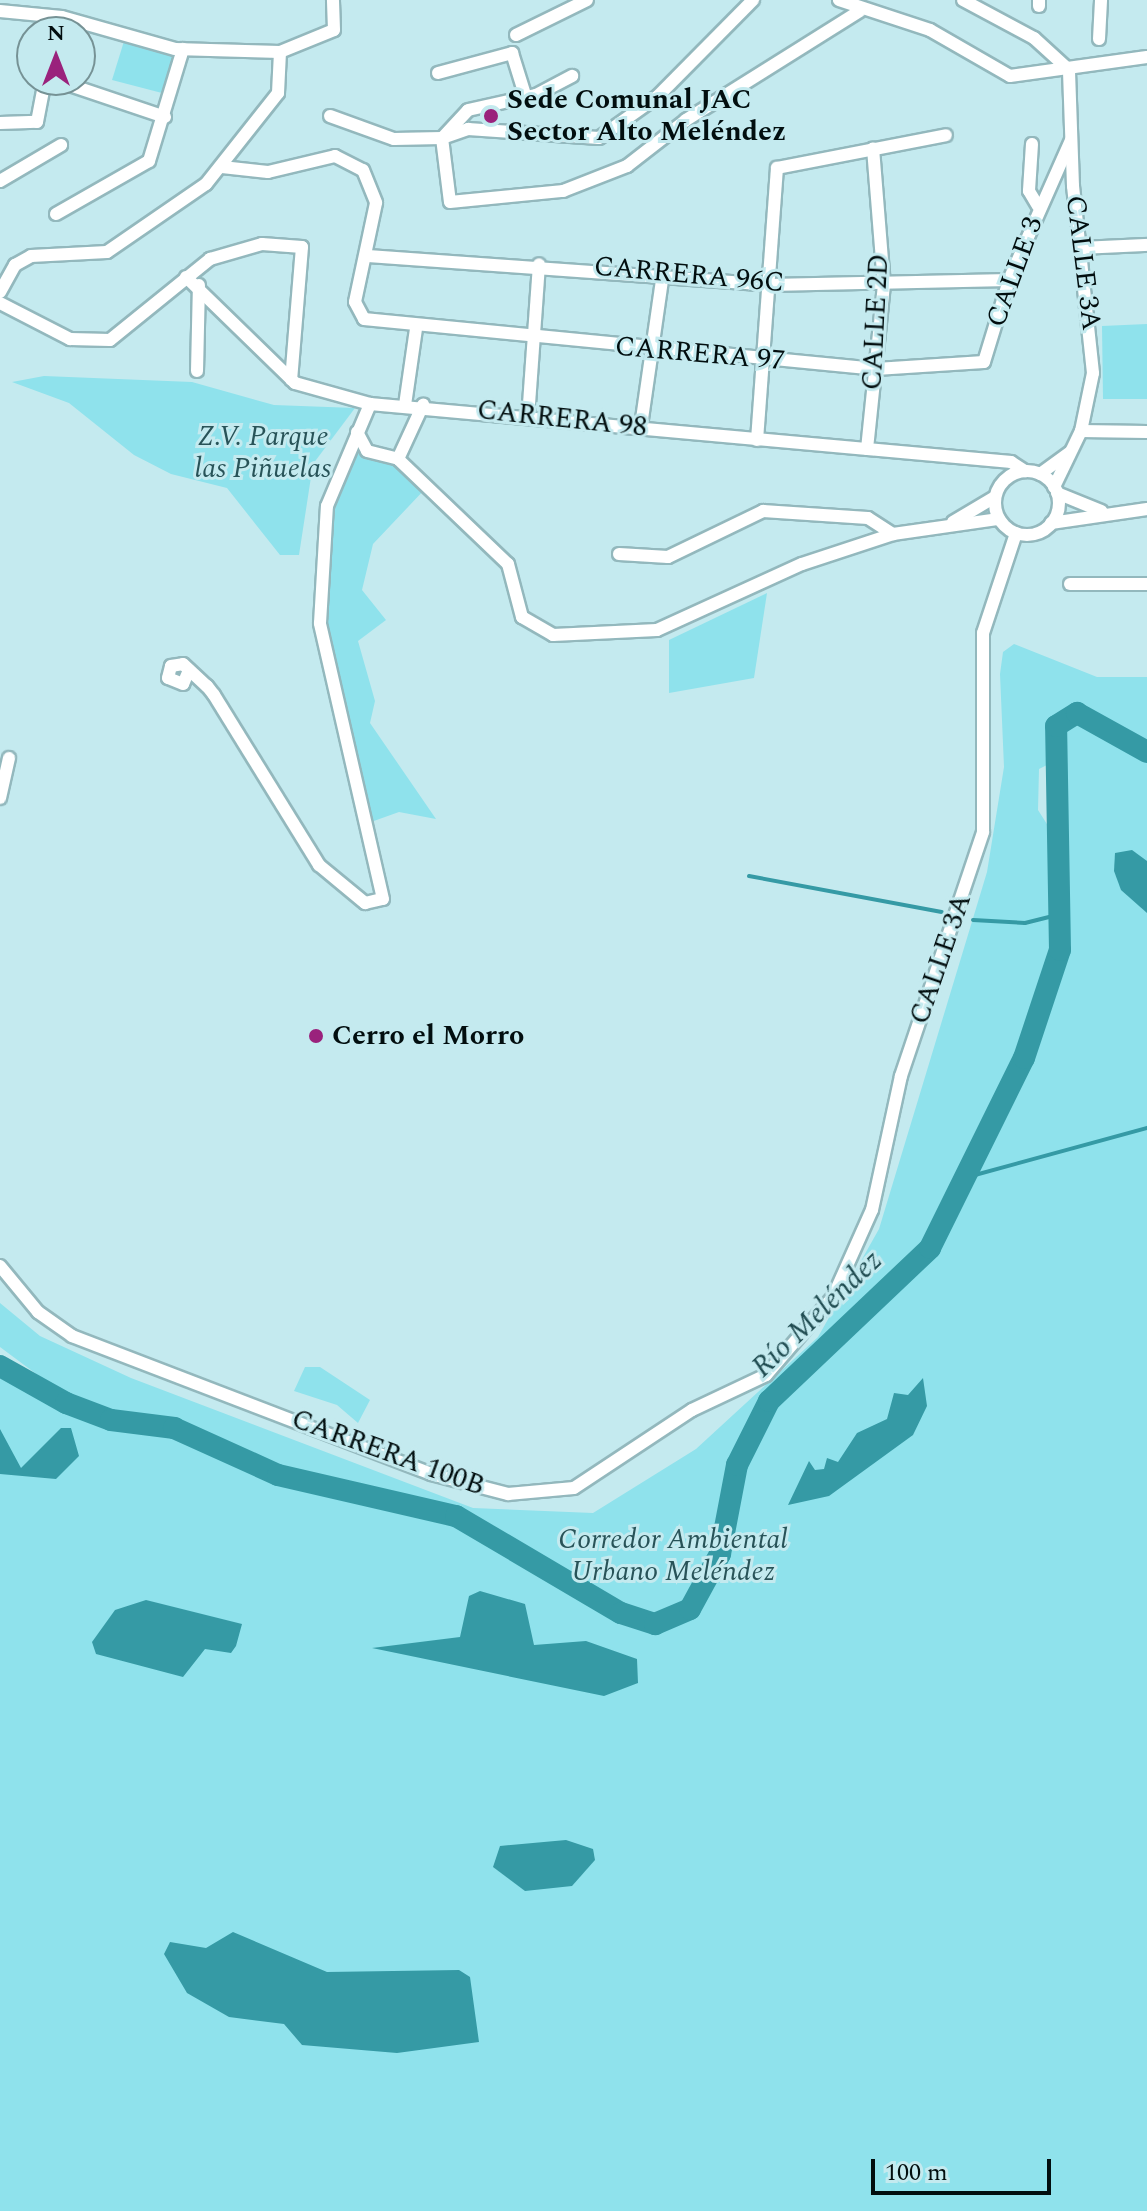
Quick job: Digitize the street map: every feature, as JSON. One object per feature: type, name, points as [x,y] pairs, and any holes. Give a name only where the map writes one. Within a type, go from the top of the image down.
[{"type":"street","points":[[96,27],[183,49],[280,52],[334,30],[338,19],[333,0]]},
{"type":"street","points":[[330,116],[378,136],[442,138],[468,129],[599,138],[658,96],[753,0]]},
{"type":"street","points":[[839,0],[860,11],[930,30],[1010,76],[1147,57]]},
{"type":"street","points":[[963,0],[1034,38],[1069,70]]},
{"type":"street","points":[[1099,39],[1101,0]]},
{"type":"street","points":[[516,35],[586,2]]},
{"type":"street","points":[[0,11],[48,16]]},
{"type":"street","points":[[442,138],[450,202],[563,191],[627,166],[686,120],[860,11]]},
{"type":"street","points":[[56,214],[149,161],[165,117],[183,49]]},
{"type":"street","points":[[0,292],[15,265],[31,256],[107,252],[139,234],[222,167],[278,93],[280,52]]},
{"type":"street","points":[[438,73],[512,53],[526,98]]},
{"type":"street","name":"CALLE 3A","points":[[1056,490],[1081,431],[1093,373],[1071,140],[1069,70]]},
{"type":"street","points":[[442,138],[468,110],[526,98],[572,76]]},
{"type":"street","points":[[96,94],[165,117]]},
{"type":"street","points":[[0,123],[37,122],[42,96]]},
{"type":"street","points":[[757,440],[777,168],[946,135]]},
{"type":"street","name":"CALLE 3","points":[[984,362],[1009,280],[1038,206],[1071,140]]},
{"type":"street","points":[[1032,144],[1029,191],[1038,206]]},
{"type":"street","points":[[0,181],[61,145]]},
{"type":"street","name":"CALLE 2D","points":[[867,449],[884,285],[873,148]]},
{"type":"street","points":[[222,167],[268,172],[350,159],[374,187],[368,256]]},
{"type":"street","points":[[1081,248],[1147,245]]},
{"type":"street","points":[[0,303],[70,339],[110,340],[186,277],[232,249],[302,247],[291,380]]},
{"type":"street","name":"CARRERA 96C","points":[[368,256],[539,264],[770,285],[1009,280]]},
{"type":"street","name":"CARRERA 97","points":[[368,256],[357,313],[416,329],[876,369],[984,362]]},
{"type":"street","points":[[528,418],[539,264]]},
{"type":"street","points":[[641,426],[648,350],[663,273]]},
{"type":"street","name":"CARRERA 98","points":[[186,277],[199,285],[291,380],[370,404],[423,405],[984,463],[1011,462],[1025,471]]},
{"type":"street","points":[[197,371],[199,285]]},
{"type":"street","points":[[405,405],[416,329]]},
{"type":"street","points":[[189,670],[214,695],[319,865],[365,903],[383,899],[320,623],[327,506],[346,453],[370,404]]},
{"type":"street","points":[[398,459],[423,405]]},
{"type":"street","points":[[1081,431],[1147,432]]},
{"type":"street","points":[[357,432],[367,451]]},
{"type":"street","points":[[346,453],[367,451],[398,459],[508,564],[522,617],[553,635],[657,630],[692,621],[773,577],[893,534],[953,522],[999,519]]},
{"type":"street","name":"CALLE 3A","points":[[1040,474],[1070,452]]},
{"type":"street","points":[[984,463],[1002,483]]},
{"type":"street","points":[[953,522],[995,497],[1002,483],[1025,471],[1040,474],[1056,490],[1101,511]]},
{"type":"street","points":[[1051,523],[1056,490]]},
{"type":"street","points":[[995,497],[999,519],[1016,533],[1101,511],[1147,509]]},
{"type":"street","points":[[619,554],[668,557],[763,511],[868,518],[893,534]]},
{"type":"street","name":"CALLE 3A","points":[[782,1362],[833,1297],[872,1210],[901,1076],[983,832],[983,633],[1016,533]]},
{"type":"street","points":[[1070,584],[1147,584]]},
{"type":"street","points":[[0,798],[9,758]]},
{"type":"street","name":"CARRERA 100B","points":[[0,1266],[38,1312],[72,1336],[431,1474],[508,1494],[574,1488],[692,1410],[782,1362]]},
{"type":"green space","points":[[125,38],[177,57],[162,93],[112,80]]},
{"type":"green space","points":[[1147,324],[1147,399],[1103,399],[1102,326]]},
{"type":"green space","name":"Z.V. Parque las Piñuelas","points":[[44,376],[192,382],[274,405],[355,408],[313,464],[299,555],[280,555],[227,488],[171,474],[134,455],[69,403],[12,382]]},
{"type":"green space","points":[[357,434],[366,451],[397,460],[426,488],[373,544],[362,590],[386,620],[358,641],[375,701],[370,723],[436,819],[399,812],[371,822],[323,628],[328,507]]},
{"type":"green space","points":[[767,593],[754,678],[669,693],[669,640]]},
{"type":"green space","name":"Corredor Ambiental Urbano Meléndez","points":[[1014,644],[1097,677],[1147,677],[1147,2211],[0,2211],[0,1366],[82,1408],[0,1347],[0,1303],[40,1336],[131,1378],[473,1508],[593,1513],[696,1449],[818,1337],[879,1229],[987,872],[1004,767],[1000,674],[1003,652]],"holes":[[[1051,763],[1059,843],[1038,810],[1039,769]]]},
{"type":"green space","points":[[305,1367],[320,1367],[370,1400],[358,1423],[337,1405],[294,1391]]},
{"type":"shaded area","points":[[1132,850],[1147,861],[1147,913],[1121,890],[1114,871],[1115,853]]},
{"type":"shaded area","points":[[923,1378],[927,1406],[913,1435],[829,1496],[788,1505],[809,1461],[815,1470],[824,1469],[827,1458],[838,1462],[857,1433],[887,1419],[894,1393],[908,1395]]},
{"type":"shaded area","points":[[61,1428],[71,1428],[79,1456],[56,1479],[0,1474],[0,1429],[21,1468]]},
{"type":"shaded area","points":[[480,1591],[525,1604],[534,1645],[586,1641],[637,1659],[638,1683],[604,1696],[372,1648],[460,1637],[469,1596]]},
{"type":"shaded area","points":[[146,1600],[242,1624],[236,1646],[231,1653],[205,1649],[183,1677],[96,1654],[92,1642],[115,1610]]},
{"type":"shaded area","points":[[566,1840],[593,1849],[595,1860],[572,1886],[525,1891],[493,1867],[500,1846]]},
{"type":"shaded area","points":[[233,1932],[327,1972],[459,1970],[470,1977],[479,2042],[397,2053],[302,2045],[284,2024],[229,2017],[187,1993],[164,1954],[170,1942],[206,1948]]},
{"type":"waterway","name":"Río Meléndez","points":[[0,1366],[66,1403],[111,1420],[174,1428],[278,1475],[456,1516],[621,1613],[655,1624],[690,1609],[720,1554],[737,1465],[769,1401],[930,1248],[1024,1058],[1060,950],[1056,726],[1077,713],[1147,752]]},
{"type":"waterway","points":[[749,876],[942,912]]},
{"type":"waterway","points":[[973,920],[1025,923],[1057,915]]},
{"type":"waterway","points":[[964,1178],[1147,1128]]},
{"type":"place","name":"Sede Comunal JAC Sector Alto Meléndez","points":[[491,116]]},
{"type":"place","name":"Cerro el Morro","points":[[316,1036]]}]
